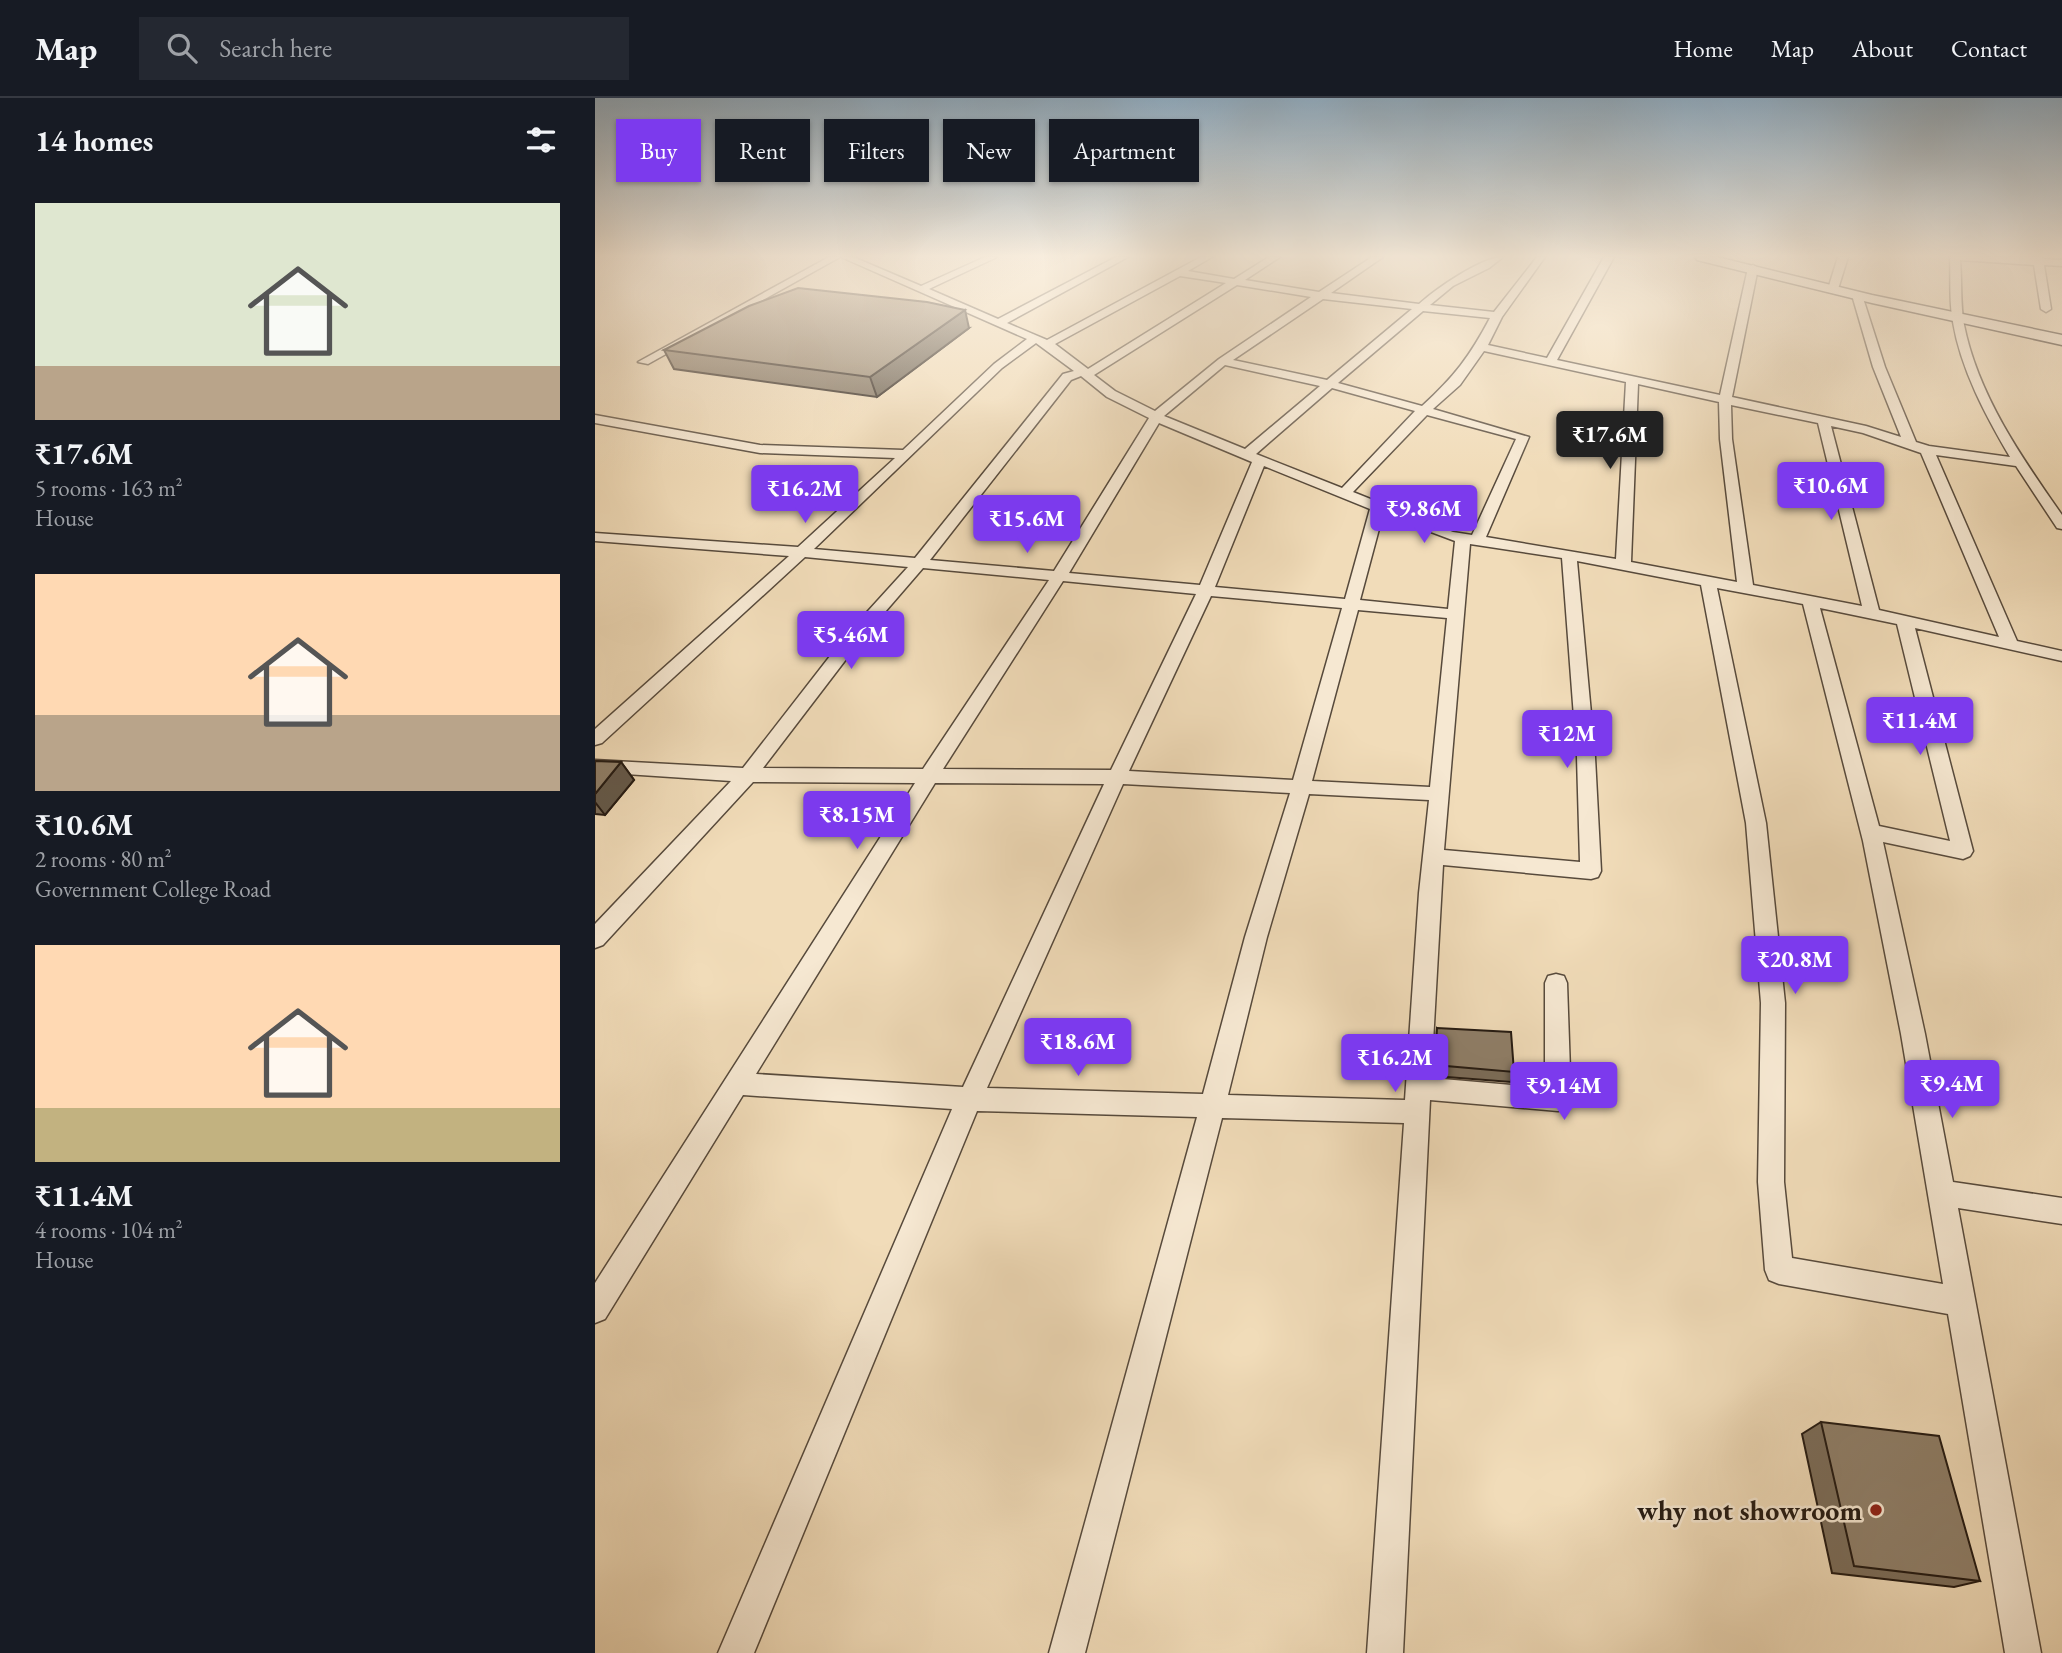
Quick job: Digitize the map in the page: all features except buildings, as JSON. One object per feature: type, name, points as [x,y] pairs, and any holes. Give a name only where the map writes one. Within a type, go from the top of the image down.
[{"type":"main road","points":[[2011,330],[2062,340]]},
{"type":"street","points":[[644,362],[703,330]]},
{"type":"street","points":[[1017,330],[1042,341],[1111,394],[1156,417],[1377,509],[1469,540],[1623,564],[1873,613],[2062,656]]},
{"type":"street","points":[[595,739],[802,552],[998,366],[1065,330]]},
{"type":"street","points":[[595,939],[748,775],[854,637],[919,563],[1067,377],[1086,373],[1134,348],[1162,330]]},
{"type":"street","points":[[595,1310],[929,776],[1059,576],[1156,417],[1223,361],[1268,330]]},
{"type":"street","points":[[736,1653],[938,1169],[1117,777],[1206,590],[1252,458],[1329,384],[1391,330]]},
{"type":"street","points":[[1343,495],[1424,410],[1456,382],[1490,330]]},
{"type":"street","points":[[1550,363],[1569,330]]},
{"type":"street","points":[[1744,330],[1725,400],[1725,439],[1746,590]]},
{"type":"street","points":[[1868,330],[1879,367],[1910,444]]},
{"type":"street","points":[[1960,330],[1980,386],[2022,463],[2062,525]]},
{"type":"street","points":[[1481,347],[1866,430],[1927,450],[2022,463]]},
{"type":"street","points":[[1223,361],[1329,384],[1523,437],[1504,484],[1469,540],[1455,614],[1433,857],[1385,1653]]},
{"type":"street","points":[[1623,564],[1632,381]]},
{"type":"street","points":[[595,419],[760,449],[905,454]]},
{"type":"street","points":[[1824,422],[1873,613]]},
{"type":"street","points":[[1927,450],[2011,646]]},
{"type":"street","points":[[1067,1653],[1147,1359],[1256,937],[1301,787],[1377,509]]},
{"type":"street","points":[[595,537],[802,552],[1455,614]]},
{"type":"street","points":[[1433,857],[1591,872],[1586,757],[1569,555]]},
{"type":"street","points":[[1708,582],[1756,822],[1773,1003],[1771,1182],[1779,1270],[1961,1302]]},
{"type":"street","points":[[1810,601],[1871,832],[1913,1034],[2023,1653]]},
{"type":"street","points":[[1871,832],[1963,851],[1905,621]]},
{"type":"street","points":[[595,765],[748,775],[1117,777],[1439,794]]},
{"type":"street","points":[[737,1084],[970,1099],[1213,1104],[1558,1100],[1556,983]]},
{"type":"street","points":[[1942,1193],[2062,1211]]},
{"type":"place","name":"why not showroom","points":[[1876,1510]]}]
